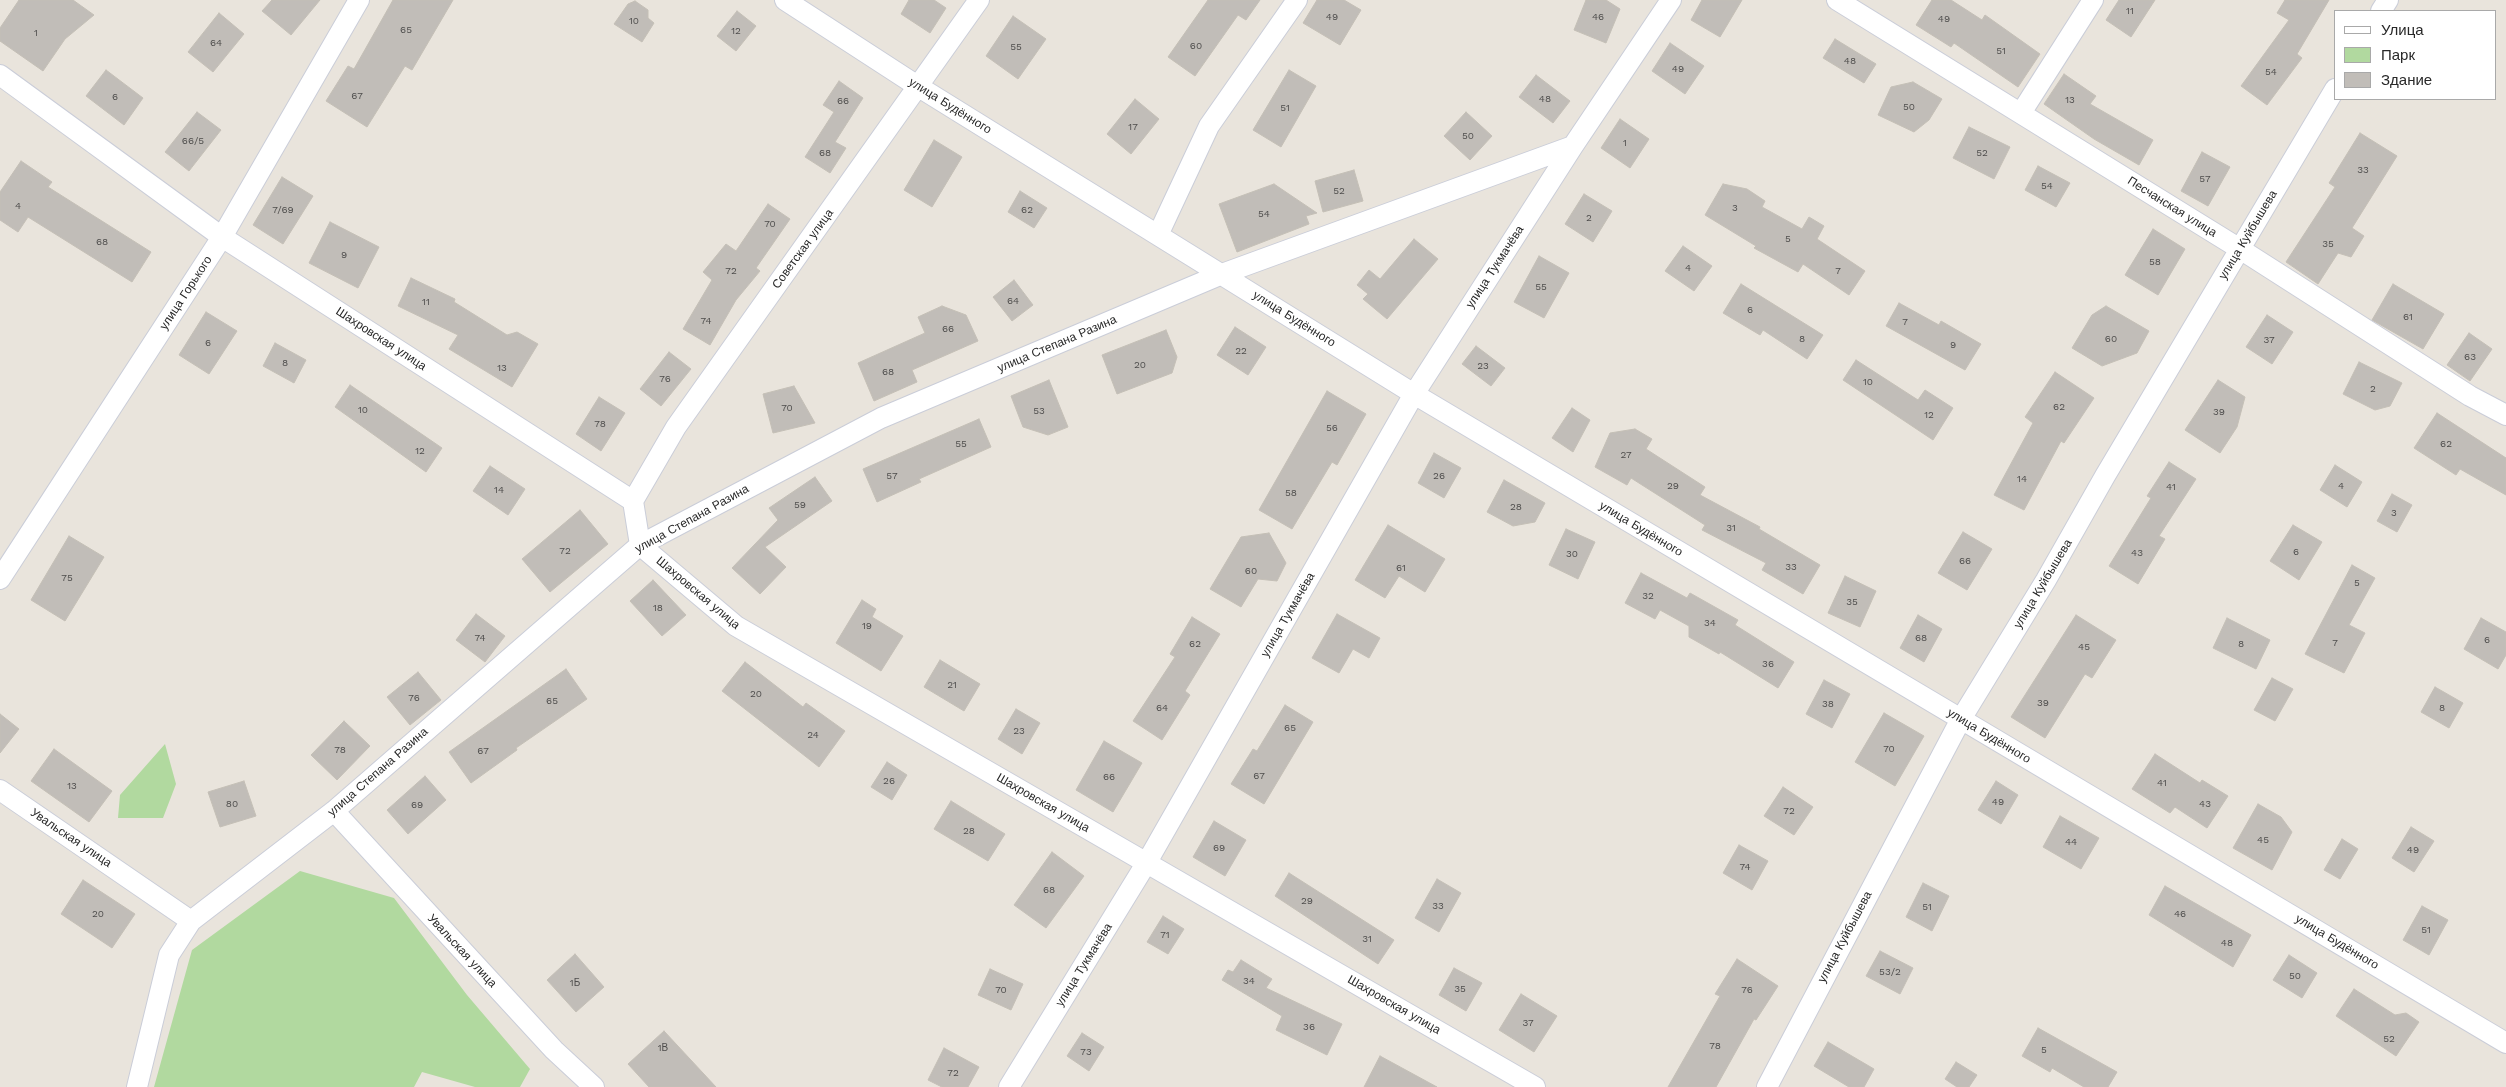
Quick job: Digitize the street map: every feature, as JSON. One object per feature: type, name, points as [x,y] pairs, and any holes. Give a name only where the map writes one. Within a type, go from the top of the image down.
[{"type":"street","name":"улица Горького","points":[[0,579],[222,237],[359,0]]},
{"type":"street","name":"улица Будённого","points":[[785,0],[919,87],[1414,394],[2506,1043]]},
{"type":"street","name":"Советская улица","points":[[633,501],[676,427],[979,0]]},
{"type":"street","points":[[1158,235],[1209,126],[1297,0]]},
{"type":"street","name":"улица Тукмачёва","points":[[1009,1087],[1147,862],[1414,394],[1573,146],[1671,0]]},
{"type":"street","name":"Песчанская улица","points":[[1838,0],[2240,249],[2470,396],[2506,415]]},
{"type":"street","points":[[2021,113],[2093,0]]},
{"type":"street","name":"Шахровская улица","points":[[0,75],[222,237],[633,501]]},
{"type":"street","name":"улица Куйбышева","points":[[1766,1087],[1961,719],[2046,580],[2334,91]]},
{"type":"street","points":[[1222,274],[1573,146]]},
{"type":"street","name":"улица Степана Разина","points":[[191,920],[334,811],[640,545],[882,418],[1222,274]]},
{"type":"street","points":[[633,501],[640,545]]},
{"type":"street","name":"Шахровская улица","points":[[640,545],[736,626],[1535,1087]]},
{"type":"street","name":"Увальская улица","points":[[0,790],[191,920]]},
{"type":"street","name":"Увальская улица","points":[[334,811],[554,1050],[594,1087]]},
{"type":"street","points":[[137,1087],[169,955],[191,920]]},
{"type":"green space","points":[[165,744],[176,784],[163,818],[118,818],[120,795]]},
{"type":"green space","points":[[300,871],[394,898],[467,995],[530,1069],[520,1087],[475,1087],[422,1072],[414,1087],[154,1087],[192,950]]},
{"type":"building","points":[[19,0],[73,0],[94,15],[65,39],[43,71],[0,41],[0,28]]},
{"type":"building","points":[[272,0],[320,0],[291,35],[262,11]]},
{"type":"building","points":[[393,0],[453,0],[412,70],[405,66],[367,127],[326,101],[348,66],[354,69]]},
{"type":"building","points":[[909,0],[934,0],[946,8],[930,33],[901,14]]},
{"type":"building","points":[[1208,0],[1260,0],[1246,20],[1238,15],[1195,76],[1168,57]]},
{"type":"building","points":[[1317,0],[1344,0],[1361,10],[1340,45],[1303,23]]},
{"type":"building","points":[[1586,0],[1606,0],[1620,9],[1606,43],[1574,30]]},
{"type":"building","points":[[1702,0],[1742,0],[1720,37],[1691,20]]},
{"type":"building","points":[[1932,0],[1951,0],[1982,20],[1985,15],[2040,54],[2018,87],[1954,43],[1951,47],[1916,25]]},
{"type":"building","points":[[2119,0],[2155,0],[2131,37],[2106,20]]},
{"type":"building","points":[[2285,0],[2329,0],[2297,54],[2302,58],[2267,105],[2241,86],[2289,20],[2277,13]]},
{"type":"building","points":[[635,1],[648,10],[648,18],[654,23],[642,42],[614,24],[628,4]]},
{"type":"building","points":[[737,11],[756,26],[736,51],[717,36]]},
{"type":"building","points":[[219,13],[244,34],[213,72],[188,52]]},
{"type":"building","points":[[1013,16],[1046,39],[1018,79],[986,56]]},
{"type":"building","points":[[1835,39],[1876,64],[1864,83],[1823,58]]},
{"type":"building","points":[[1670,43],[1704,66],[1685,94],[1652,71]]},
{"type":"building","points":[[106,70],[143,98],[124,125],[86,96]]},
{"type":"building","points":[[1289,70],[1316,86],[1281,147],[1253,130]]},
{"type":"building","points":[[2064,74],[2096,96],[2090,104],[2153,140],[2139,165],[2094,139],[2044,104]]},
{"type":"building","points":[[1536,75],[1570,101],[1553,123],[1519,97]]},
{"type":"building","points":[[839,81],[863,98],[835,142],[846,148],[830,173],[805,157],[834,112],[823,105]]},
{"type":"building","points":[[1913,82],[1942,99],[1929,120],[1914,132],[1878,115],[1891,87]]},
{"type":"building","points":[[1135,99],[1159,119],[1131,154],[1107,134]]},
{"type":"building","points":[[197,112],[221,130],[189,171],[165,152]]},
{"type":"building","points":[[1466,112],[1492,136],[1470,160],[1444,136]]},
{"type":"building","points":[[1620,119],[1649,139],[1630,168],[1601,148]]},
{"type":"building","points":[[1969,127],[2010,147],[1994,179],[1953,158]]},
{"type":"building","points":[[2360,133],[2397,156],[2352,228],[2364,236],[2351,257],[2338,253],[2318,284],[2286,262],[2335,187],[2329,183]]},
{"type":"building","points":[[934,140],[962,157],[932,207],[904,190]]},
{"type":"building","points":[[2202,152],[2230,167],[2208,206],[2181,191]]},
{"type":"building","points":[[21,161],[52,182],[48,187],[151,252],[132,282],[28,217],[18,232],[0,220],[0,192]]},
{"type":"building","points":[[2038,166],[2070,183],[2056,207],[2025,190]]},
{"type":"building","points":[[1354,170],[1363,201],[1323,212],[1315,181]]},
{"type":"building","points":[[282,177],[313,196],[283,244],[253,225]]},
{"type":"building","points":[[1274,184],[1317,213],[1306,216],[1309,224],[1237,252],[1219,204]]},
{"type":"building","points":[[1723,184],[1747,189],[1765,201],[1762,207],[1802,229],[1809,217],[1824,226],[1817,239],[1865,271],[1849,295],[1803,264],[1798,272],[1754,248],[1756,246],[1705,215]]},
{"type":"building","points":[[1020,191],[1047,208],[1034,228],[1008,212]]},
{"type":"building","points":[[1584,194],[1612,211],[1593,242],[1565,224]]},
{"type":"building","points":[[768,204],[790,219],[756,268],[760,271],[736,300],[710,345],[683,329],[712,280],[703,272],[726,244],[736,251]]},
{"type":"building","points":[[330,222],[379,247],[358,288],[309,263]]},
{"type":"building","points":[[2153,229],[2185,249],[2158,295],[2125,275]]},
{"type":"building","points":[[1414,239],[1438,259],[1387,319],[1363,299],[1368,294],[1357,285],[1369,270],[1380,279]]},
{"type":"building","points":[[1683,246],[1712,266],[1694,291],[1665,271]]},
{"type":"building","points":[[1539,256],[1569,273],[1544,318],[1514,302]]},
{"type":"building","points":[[411,278],[455,299],[454,302],[507,335],[517,332],[538,344],[512,387],[449,349],[458,335],[398,306]]},
{"type":"building","points":[[1014,280],[1033,305],[1012,321],[993,297]]},
{"type":"building","points":[[1741,284],[1823,335],[1807,359],[1763,330],[1760,335],[1723,313]]},
{"type":"building","points":[[2393,284],[2444,314],[2423,349],[2372,320]]},
{"type":"building","points":[[1899,303],[1939,325],[1941,321],[1981,344],[1965,370],[1886,326]]},
{"type":"building","points":[[942,306],[966,315],[978,341],[912,370],[917,382],[874,401],[858,363],[925,333],[918,317]]},
{"type":"building","points":[[2106,306],[2149,331],[2137,353],[2102,366],[2072,348],[2092,315]]},
{"type":"building","points":[[206,312],[237,331],[209,374],[179,355]]},
{"type":"building","points":[[2267,315],[2293,332],[2272,364],[2246,347]]},
{"type":"building","points":[[1235,327],[1266,347],[1248,375],[1217,355]]},
{"type":"building","points":[[1166,330],[1177,357],[1172,373],[1117,394],[1102,355]]},
{"type":"building","points":[[2469,333],[2492,349],[2470,381],[2447,365]]},
{"type":"building","points":[[275,343],[306,360],[294,383],[263,366]]},
{"type":"building","points":[[1476,346],[1505,368],[1491,386],[1462,364]]},
{"type":"building","points":[[669,352],[691,369],[661,406],[640,389]]},
{"type":"building","points":[[1856,360],[1918,400],[1925,390],[1953,408],[1933,440],[1843,380]]},
{"type":"building","points":[[2359,362],[2402,383],[2390,406],[2375,410],[2343,394]]},
{"type":"building","points":[[2055,372],[2094,398],[2064,443],[2061,441],[2024,510],[1994,495],[2033,423],[2025,417]]},
{"type":"building","points":[[1049,380],[1068,427],[1048,435],[1023,427],[1011,396]]},
{"type":"building","points":[[2218,380],[2245,397],[2237,427],[2220,453],[2185,430]]},
{"type":"building","points":[[350,385],[442,448],[426,472],[335,407]]},
{"type":"building","points":[[794,386],[815,423],[773,433],[763,394]]},
{"type":"building","points":[[1327,391],[1366,414],[1337,465],[1332,462],[1292,529],[1259,510]]},
{"type":"building","points":[[599,397],[625,413],[601,451],[576,434]]},
{"type":"building","points":[[1572,408],[1590,420],[1573,452],[1552,438]]},
{"type":"building","points":[[2437,413],[2506,458],[2506,495],[2460,469],[2456,475],[2414,448]]},
{"type":"building","points":[[979,419],[991,447],[919,479],[921,482],[877,502],[863,469]]},
{"type":"building","points":[[1635,429],[1652,439],[1646,449],[1705,487],[1700,495],[1760,527],[1759,529],[1820,565],[1803,594],[1762,570],[1766,563],[1702,530],[1705,525],[1631,478],[1627,485],[1595,467],[1610,433]]},
{"type":"building","points":[[1434,453],[1461,468],[1444,498],[1418,483]]},
{"type":"building","points":[[2169,462],[2196,479],[2159,536],[2165,539],[2138,584],[2109,566],[2151,498],[2147,496]]},
{"type":"building","points":[[2335,465],[2362,482],[2347,507],[2320,490]]},
{"type":"building","points":[[490,466],[525,489],[508,515],[473,491]]},
{"type":"building","points":[[815,477],[832,501],[765,547],[786,567],[760,594],[732,568],[778,520],[769,508]]},
{"type":"building","points":[[1504,480],[1545,503],[1535,522],[1513,526],[1487,512]]},
{"type":"building","points":[[2392,494],[2412,505],[2397,532],[2377,521]]},
{"type":"building","points":[[580,510],[608,544],[550,592],[522,559]]},
{"type":"building","points":[[1388,525],[1445,559],[1425,592],[1399,576],[1385,598],[1355,580]]},
{"type":"building","points":[[2293,525],[2322,542],[2299,580],[2270,561]]},
{"type":"building","points":[[1566,529],[1595,542],[1578,579],[1549,565]]},
{"type":"building","points":[[1963,532],[1992,549],[1967,590],[1938,573]]},
{"type":"building","points":[[1269,533],[1286,563],[1277,581],[1258,579],[1241,607],[1210,589],[1241,537]]},
{"type":"building","points":[[69,536],[104,557],[65,621],[31,600]]},
{"type":"building","points":[[2352,565],[2375,578],[2349,625],[2365,633],[2344,673],[2305,654]]},
{"type":"building","points":[[1641,573],[1687,598],[1690,593],[1738,620],[1735,625],[1794,662],[1778,688],[1720,652],[1719,654],[1689,637],[1689,626],[1660,610],[1655,619],[1625,603]]},
{"type":"building","points":[[1845,576],[1876,591],[1860,627],[1828,613]]},
{"type":"building","points":[[653,580],[686,615],[662,636],[630,601]]},
{"type":"building","points":[[862,600],[876,609],[872,617],[903,636],[881,671],[836,643]]},
{"type":"building","points":[[476,614],[505,636],[485,662],[456,640]]},
{"type":"building","points":[[1337,614],[1380,638],[1369,658],[1353,649],[1339,673],[1312,658]]},
{"type":"building","points":[[1918,615],[1942,629],[1924,662],[1900,648]]},
{"type":"building","points":[[2076,615],[2116,640],[2092,678],[2085,674],[2045,738],[2011,717]]},
{"type":"building","points":[[1192,617],[1220,634],[1185,691],[1190,695],[1162,740],[1133,721],[1175,657],[1170,654]]},
{"type":"building","points":[[2227,618],[2270,640],[2256,669],[2213,648]]},
{"type":"building","points":[[2481,618],[2506,632],[2506,655],[2498,669],[2464,649]]},
{"type":"building","points":[[940,660],[980,684],[964,711],[924,687]]},
{"type":"building","points":[[745,662],[803,707],[806,703],[845,731],[819,767],[722,691]]},
{"type":"building","points":[[566,669],[587,699],[516,748],[517,750],[471,783],[449,752]]},
{"type":"building","points":[[418,672],[441,700],[410,725],[387,697]]},
{"type":"building","points":[[2272,678],[2293,689],[2275,721],[2254,710]]},
{"type":"building","points":[[1824,680],[1850,694],[1832,728],[1806,714]]},
{"type":"building","points":[[2435,687],[2463,703],[2449,728],[2421,712]]},
{"type":"building","points":[[1285,705],[1313,722],[1264,804],[1231,784],[1253,749],[1257,751]]},
{"type":"building","points":[[1016,709],[1040,723],[1022,754],[998,739]]},
{"type":"building","points":[[1884,713],[1924,736],[1895,786],[1855,762]]},
{"type":"building","points":[[0,714],[19,729],[0,753]]},
{"type":"building","points":[[344,721],[370,746],[337,780],[311,755]]},
{"type":"building","points":[[1104,741],[1142,763],[1113,812],[1076,790]]},
{"type":"building","points":[[54,749],[112,791],[89,822],[31,781]]},
{"type":"building","points":[[2155,754],[2200,783],[2202,780],[2228,796],[2207,828],[2175,807],[2170,813],[2132,789]]},
{"type":"building","points":[[887,762],[907,775],[892,800],[871,787]]},
{"type":"building","points":[[425,776],[446,800],[408,834],[387,810]]},
{"type":"building","points":[[244,781],[256,816],[220,827],[208,792]]},
{"type":"building","points":[[1996,781],[2018,795],[2001,824],[1978,810]]},
{"type":"building","points":[[1783,787],[1813,807],[1794,835],[1764,816]]},
{"type":"building","points":[[951,801],[1005,834],[988,861],[934,829]]},
{"type":"building","points":[[2258,804],[2281,817],[2292,832],[2272,870],[2233,848]]},
{"type":"building","points":[[2060,816],[2099,838],[2081,869],[2043,847]]},
{"type":"building","points":[[1214,821],[1246,840],[1225,876],[1193,857]]},
{"type":"building","points":[[2411,827],[2434,841],[2414,872],[2392,858]]},
{"type":"building","points":[[2342,839],[2358,849],[2340,879],[2324,870]]},
{"type":"building","points":[[1739,845],[1768,861],[1752,890],[1723,873]]},
{"type":"building","points":[[1052,852],[1084,876],[1046,928],[1014,905]]},
{"type":"building","points":[[1289,873],[1394,940],[1378,964],[1275,896]]},
{"type":"building","points":[[1437,879],[1461,893],[1439,932],[1415,918]]},
{"type":"building","points":[[83,880],[135,914],[112,948],[61,914]]},
{"type":"building","points":[[1923,883],[1949,896],[1932,931],[1906,917]]},
{"type":"building","points":[[2165,886],[2251,935],[2233,967],[2149,915]]},
{"type":"building","points":[[2422,906],[2448,920],[2429,955],[2403,940]]},
{"type":"building","points":[[1163,916],[1184,929],[1168,954],[1147,942]]},
{"type":"building","points":[[1880,951],[1913,968],[1900,994],[1866,976]]},
{"type":"building","points":[[575,954],[604,987],[576,1012],[547,980]]},
{"type":"building","points":[[2289,955],[2317,973],[2302,998],[2273,980]]},
{"type":"building","points":[[1737,959],[1778,986],[1756,1020],[1754,1019],[1716,1087],[1668,1087],[1720,996],[1715,994]]},
{"type":"building","points":[[1241,960],[1272,979],[1266,988],[1342,1024],[1327,1055],[1276,1030],[1282,1016],[1222,980],[1228,970],[1233,972]]},
{"type":"building","points":[[1454,968],[1482,983],[1466,1011],[1439,995]]},
{"type":"building","points":[[990,969],[1023,984],[1011,1010],[978,995]]},
{"type":"building","points":[[2354,989],[2395,1015],[2406,1013],[2419,1022],[2396,1056],[2336,1016]]},
{"type":"building","points":[[1521,994],[1557,1016],[1534,1052],[1499,1030]]},
{"type":"building","points":[[2038,1028],[2117,1072],[2108,1087],[2084,1087],[2052,1068],[2050,1072],[2022,1056]]},
{"type":"building","points":[[664,1031],[716,1087],[649,1087],[628,1064]]},
{"type":"building","points":[[1082,1033],[1104,1047],[1089,1071],[1067,1056]]},
{"type":"building","points":[[1828,1042],[1874,1069],[1864,1087],[1849,1087],[1814,1066]]},
{"type":"building","points":[[944,1048],[979,1067],[968,1087],[942,1087],[928,1080]]},
{"type":"building","points":[[1380,1056],[1437,1087],[1364,1087]]},
{"type":"building","points":[[1956,1062],[1977,1075],[1969,1087],[1957,1087],[1945,1079]]}]
